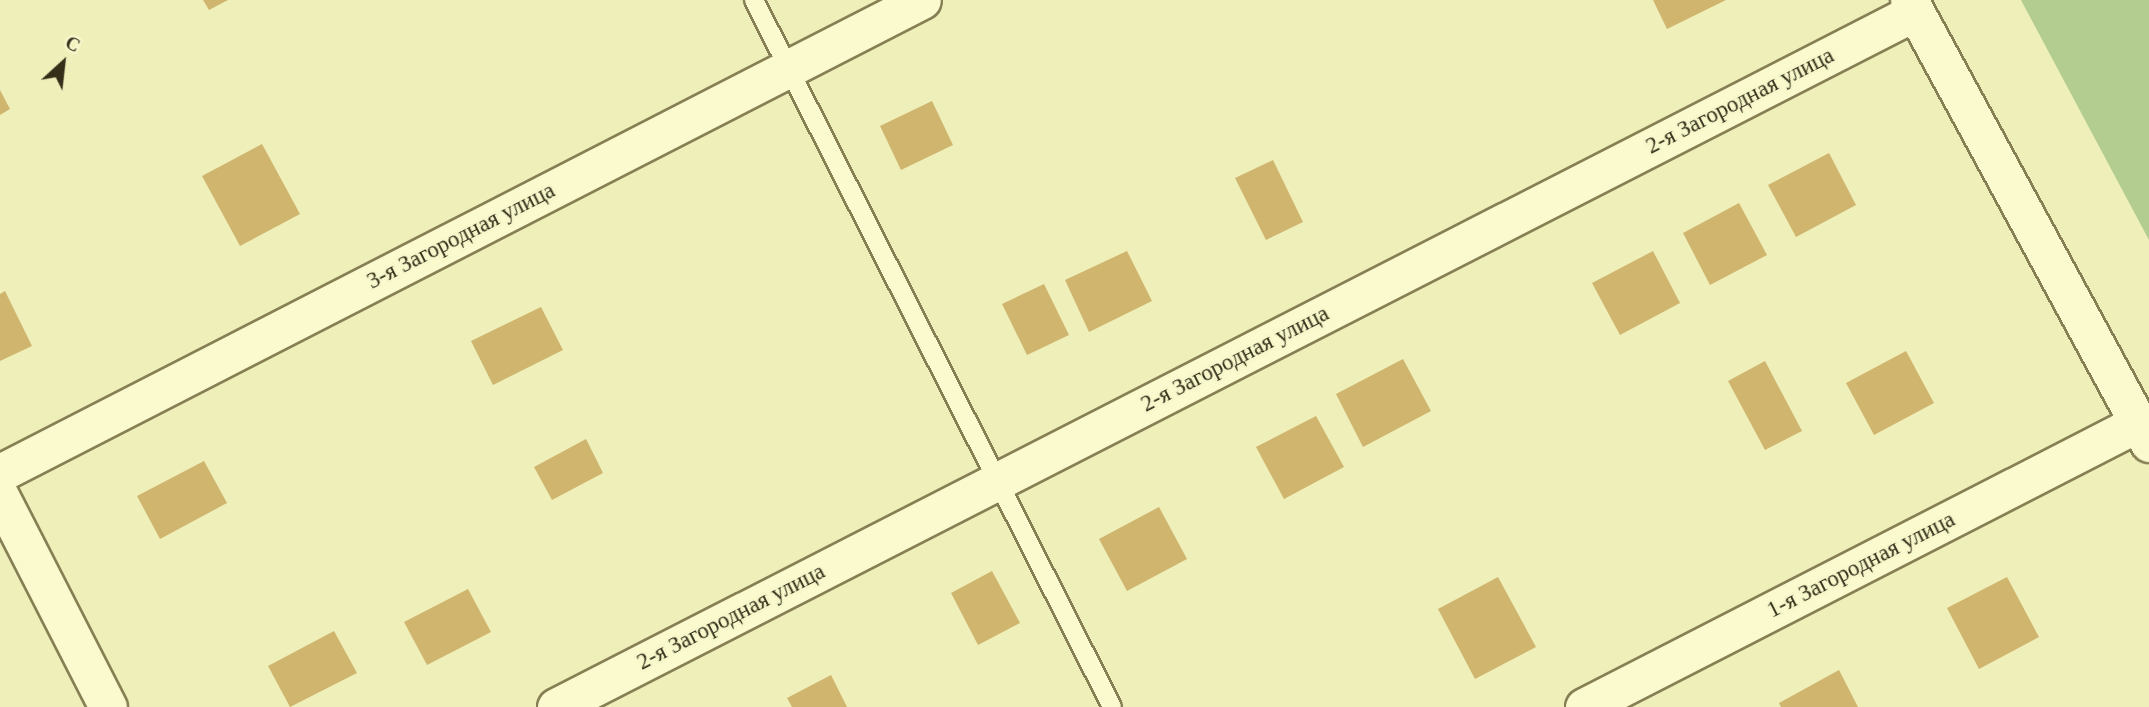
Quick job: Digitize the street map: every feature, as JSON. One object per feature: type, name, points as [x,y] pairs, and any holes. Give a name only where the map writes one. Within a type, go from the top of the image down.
[{"type":"street","name":"3-я Загородная улица","points":[[0,473],[922,0]]},
{"type":"street","points":[[1912,6],[2144,433]]},
{"type":"street","name":"2-я Загородная улица","points":[[556,707],[1912,6]]},
{"type":"street","name":"1-я Загородная улица","points":[[1584,707],[2144,433]]},
{"type":"street","points":[[0,496],[108,707]]},
{"type":"lane","points":[[754,0],[1112,707]]},
{"type":"green space","points":[[2021,0],[2149,0],[2149,240]]},
{"type":"building","points":[[203,0],[228,0],[209,10]]},
{"type":"building","points":[[1653,0],[1726,0],[1667,29]]},
{"type":"building","points":[[0,90],[10,109],[0,115]]},
{"type":"building","points":[[932,101],[953,145],[901,170],[880,126]]},
{"type":"building","points":[[262,144],[300,214],[240,246],[202,176]]},
{"type":"building","points":[[1829,153],[1856,205],[1796,237],[1768,185]]},
{"type":"building","points":[[1273,160],[1303,222],[1266,240],[1235,178]]},
{"type":"building","points":[[1739,203],[1767,255],[1710,285],[1683,233]]},
{"type":"building","points":[[1127,251],[1152,301],[1089,332],[1065,280]]},
{"type":"building","points":[[1653,251],[1680,303],[1620,335],[1592,283]]},
{"type":"building","points":[[1044,284],[1069,335],[1027,355],[1002,304]]},
{"type":"building","points":[[5,291],[32,346],[0,361],[0,294]]},
{"type":"building","points":[[541,307],[563,350],[493,385],[471,341]]},
{"type":"building","points":[[1906,351],[1934,403],[1874,435],[1846,383]]},
{"type":"building","points":[[1403,359],[1431,411],[1363,447],[1336,394]]},
{"type":"building","points":[[1765,361],[1802,431],[1765,450],[1728,381]]},
{"type":"building","points":[[1316,416],[1344,467],[1284,499],[1256,447]]},
{"type":"building","points":[[586,439],[603,473],[552,500],[534,467]]},
{"type":"building","points":[[204,461],[227,503],[160,539],[137,496]]},
{"type":"building","points":[[1159,507],[1187,559],[1127,591],[1099,539]]},
{"type":"building","points":[[992,571],[1020,623],[978,645],[951,593]]},
{"type":"building","points":[[1498,577],[1536,647],[1475,679],[1438,609]]},
{"type":"building","points":[[2007,577],[2039,637],[1979,669],[1947,608]]},
{"type":"building","points":[[468,589],[491,632],[427,665],[404,622]]},
{"type":"building","points":[[334,631],[357,673],[290,707],[268,666]]},
{"type":"building","points":[[1839,670],[1858,707],[1781,707],[1779,703]]},
{"type":"building","points":[[831,675],[847,707],[792,707],[787,698]]}]
